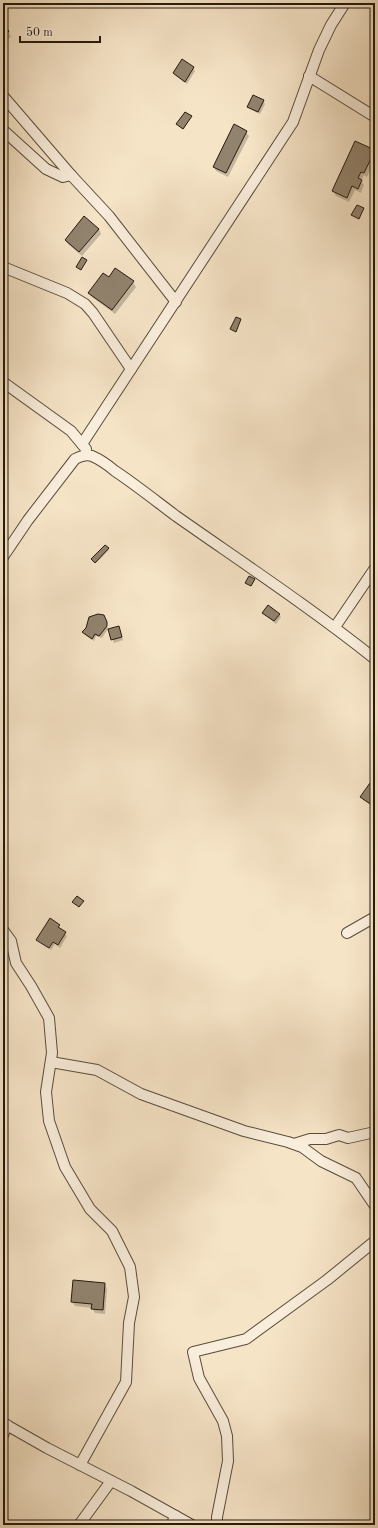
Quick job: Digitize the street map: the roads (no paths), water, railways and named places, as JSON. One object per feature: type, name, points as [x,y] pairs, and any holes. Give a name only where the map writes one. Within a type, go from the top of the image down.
[{"type":"street","points":[[82,444],[293,122],[300,108],[309,76],[331,25],[345,3]]},
{"type":"street","points":[[309,76],[375,117]]},
{"type":"street","points":[[3,96],[71,175],[109,216],[176,302]]},
{"type":"street","points":[[3,130],[46,169],[63,177],[71,175]]},
{"type":"street","points":[[3,267],[67,293],[85,304],[93,313],[131,369]]},
{"type":"street","points":[[3,382],[71,431],[91,456]]},
{"type":"street","points":[[3,557],[28,520],[75,459],[82,455],[91,456],[128,479],[174,514],[264,576],[335,627],[375,659]]},
{"type":"street","points":[[335,627],[375,568]]},
{"type":"street","points":[[347,933],[375,917]]},
{"type":"street","points":[[3,930],[11,941],[16,963],[49,1018],[52,1053],[46,1092],[49,1121],[65,1167],[90,1209],[112,1230],[130,1267],[134,1297],[129,1323],[126,1382],[80,1465]]},
{"type":"street","points":[[51,1062],[97,1070],[147,1096],[244,1131],[294,1144],[321,1161],[356,1178],[375,1206]]},
{"type":"street","points":[[294,1144],[310,1139],[326,1139],[339,1136],[348,1138],[375,1132]]},
{"type":"street","points":[[217,1525],[217,1517],[228,1461],[227,1436],[223,1421],[199,1378],[193,1352],[246,1338],[327,1280],[375,1241]]},
{"type":"street","points":[[3,1435],[5,1424],[111,1481],[174,1521],[192,1525]]},
{"type":"street","points":[[79,1525],[111,1481]]}]
